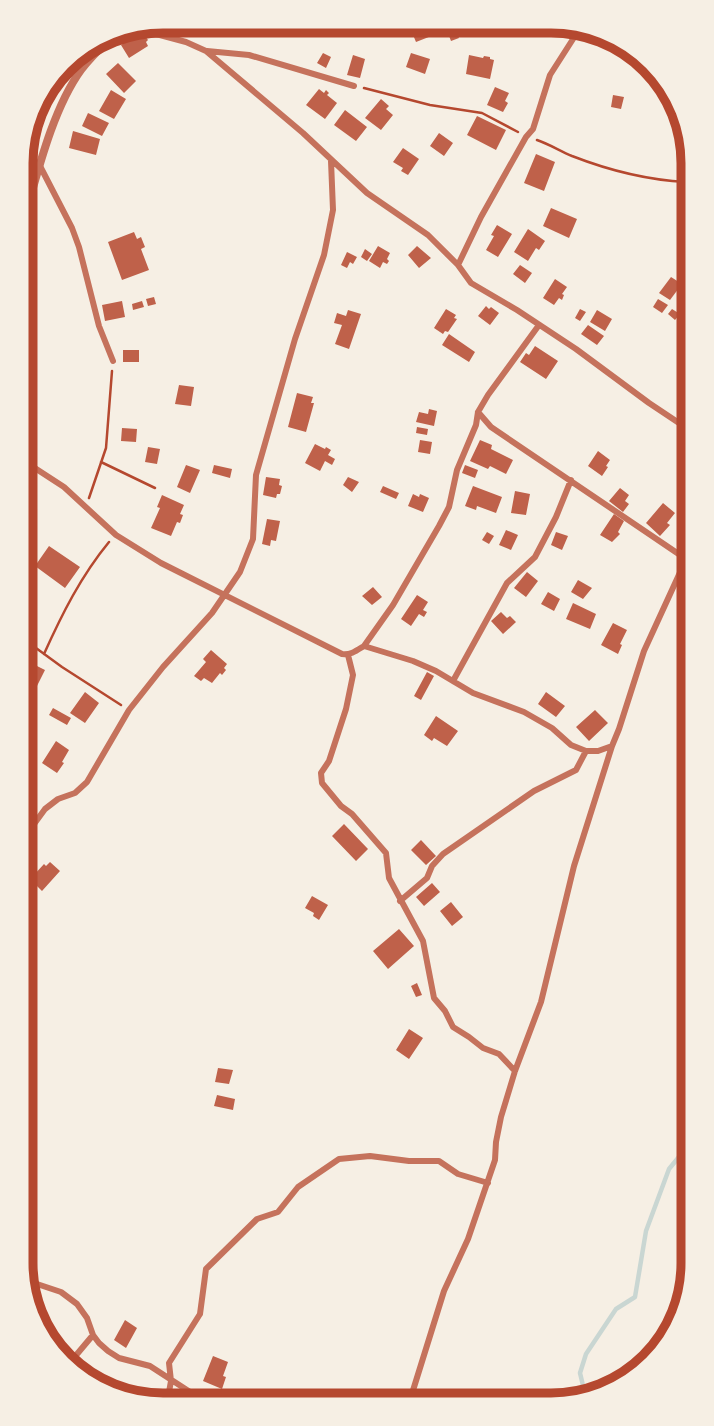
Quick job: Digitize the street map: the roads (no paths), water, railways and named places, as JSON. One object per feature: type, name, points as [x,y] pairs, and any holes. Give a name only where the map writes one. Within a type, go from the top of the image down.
[{"type":"street","points":[[154,34],[186,42],[206,51],[303,133],[367,194],[428,235],[458,265],[471,283],[576,349],[681,424]]},
{"type":"street","points":[[458,265],[481,217],[533,129],[550,75],[575,36]]},
{"type":"street","points":[[206,51],[249,55],[354,86]]},
{"type":"street","points":[[34,186],[55,122],[79,72],[96,52]]},
{"type":"street","points":[[33,825],[45,809],[58,799],[75,793],[87,782],[128,710],[212,613],[240,572],[253,539],[256,475],[295,339],[324,255],[333,210],[331,161]]},
{"type":"street","points":[[40,166],[76,237],[99,326],[113,361]]},
{"type":"street","points":[[34,467],[64,487],[115,534],[161,564],[348,655],[363,646],[393,605],[439,527],[449,507],[457,470],[476,425],[478,412],[539,325]]},
{"type":"street","points":[[478,412],[491,427],[681,553]]},
{"type":"street","points":[[453,681],[507,583],[535,557],[572,480]]},
{"type":"street","points":[[412,1393],[444,1291],[468,1239],[488,1183],[495,1160],[501,1117],[541,1002],[574,866],[611,746],[644,651],[681,571]]},
{"type":"street","points":[[363,646],[413,661],[482,697],[524,712],[552,728],[571,745],[586,751],[598,751],[611,746]]},
{"type":"street","points":[[348,655],[353,675],[330,761],[321,773],[322,783],[386,853],[389,878],[423,942],[433,998],[445,1011],[453,1027],[483,1048],[499,1054],[515,1071]]},
{"type":"street","points":[[400,901],[427,878],[432,866],[443,854],[534,791],[576,770],[586,751]]},
{"type":"street","points":[[169,1393],[169,1363],[200,1314],[206,1269],[257,1219],[278,1212],[298,1187],[339,1159],[370,1156],[409,1161],[439,1161],[458,1174],[488,1183]]},
{"type":"street","points":[[35,1283],[61,1292],[77,1304],[87,1318],[93,1335],[108,1351],[150,1366],[191,1393]]},
{"type":"street","points":[[74,1358],[93,1335]]},
{"type":"waterway","points":[[584,1388],[580,1373],[586,1354],[616,1309],[635,1297],[646,1231],[669,1169],[680,1155]]}]
